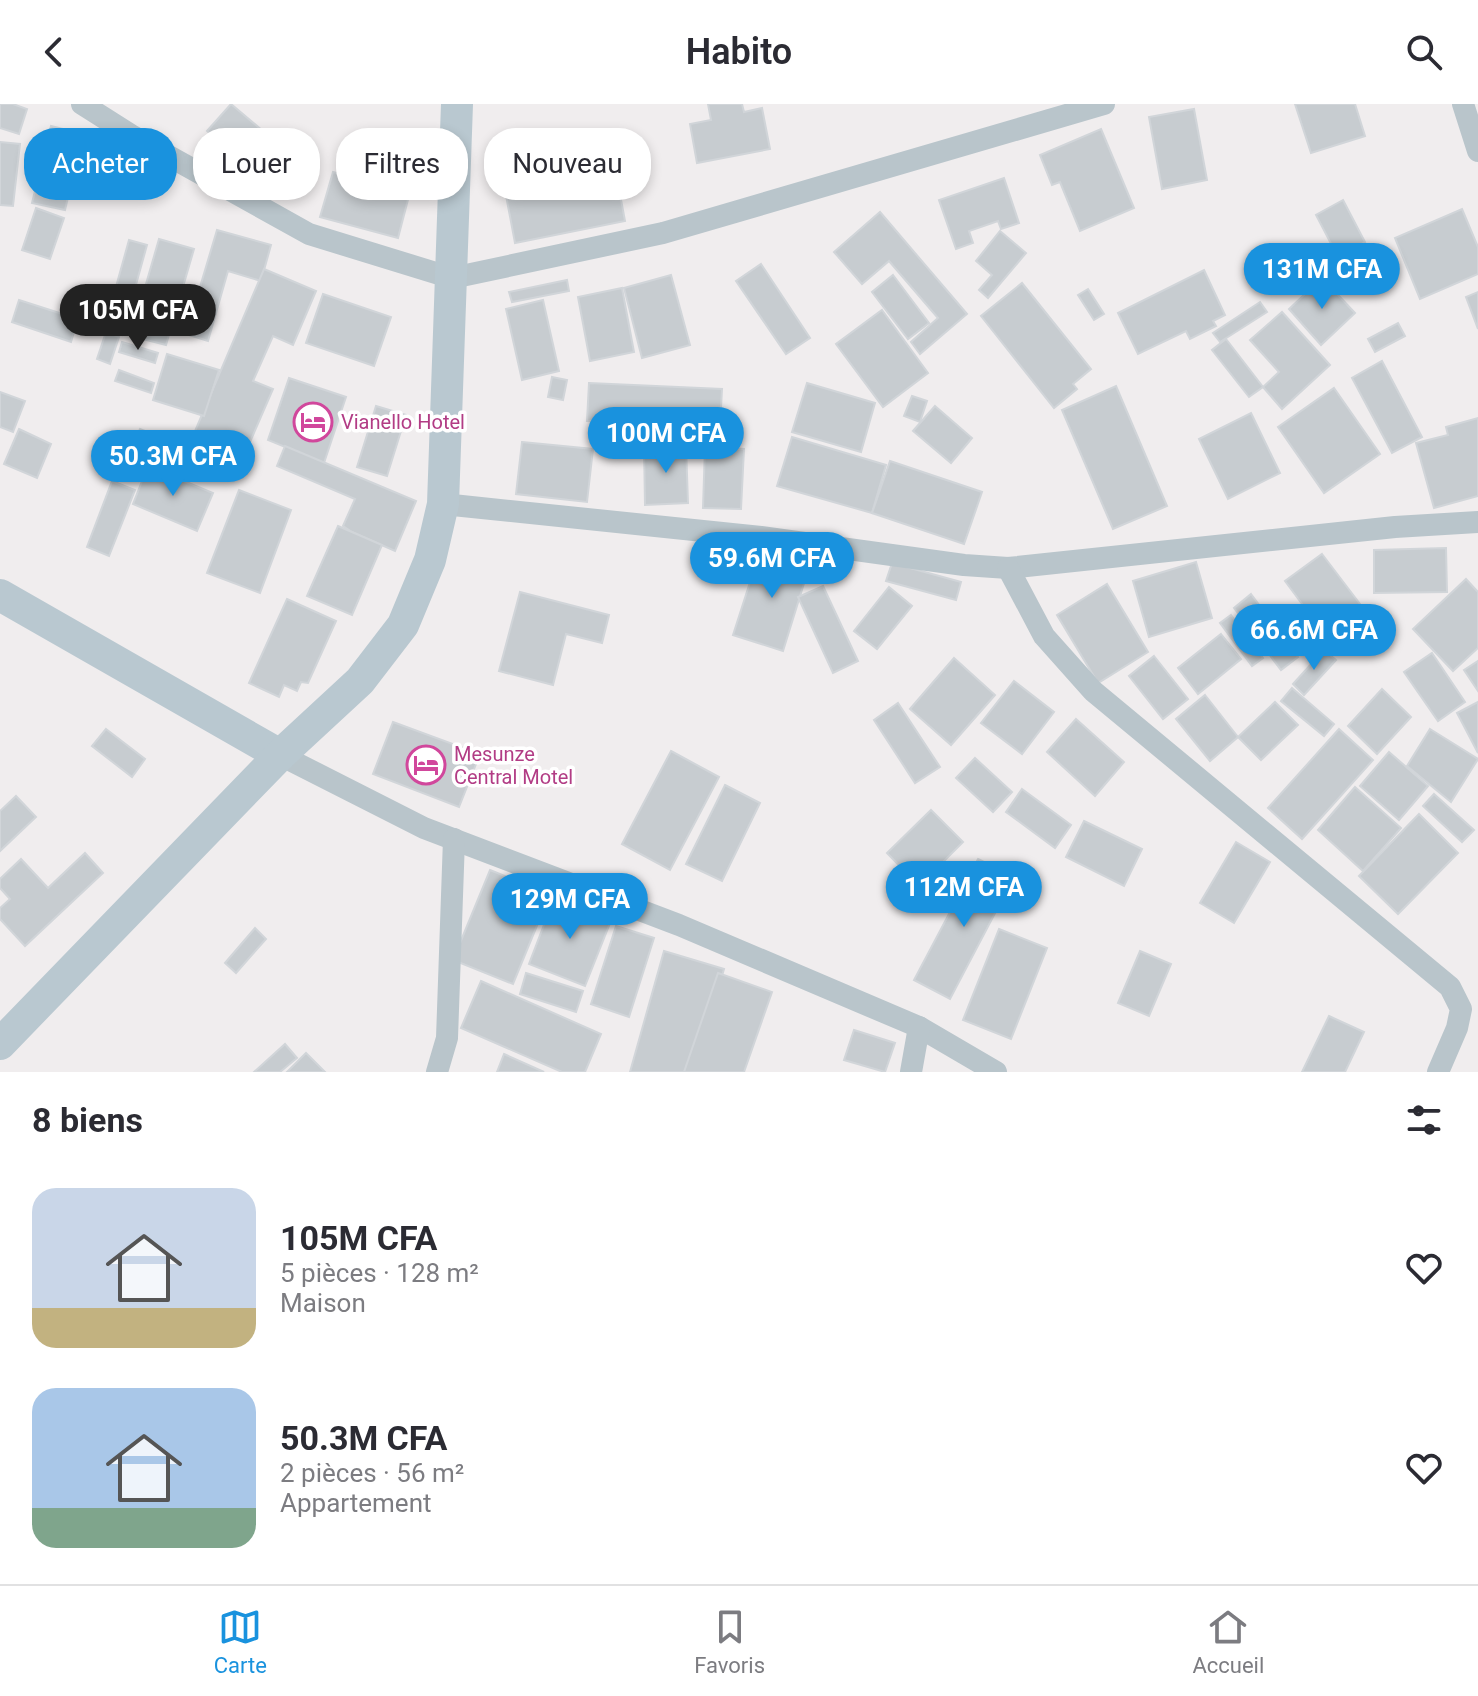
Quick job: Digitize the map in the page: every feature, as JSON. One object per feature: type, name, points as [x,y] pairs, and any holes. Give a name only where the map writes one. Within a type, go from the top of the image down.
[{"type":"street","points":[[82,104],[131,135],[309,234],[452,278],[663,233],[1104,104]]},
{"type":"street","points":[[0,1044],[280,755],[360,681],[403,625],[430,560],[443,504],[457,104]]},
{"type":"street","points":[[1463,104],[1478,151]]},
{"type":"street","points":[[443,504],[761,537],[964,565],[1008,568],[1395,527],[1478,522]]},
{"type":"street","points":[[1008,568],[1044,636],[1093,691],[1450,987],[1461,1009],[1457,1028],[1438,1072]]},
{"type":"street","points":[[0,595],[280,755],[424,828],[679,925],[919,1027],[996,1072]]},
{"type":"street","points":[[437,1072],[447,1038],[454,839]]},
{"type":"street","points":[[911,1072],[919,1027]]},
{"type":"building","points":[[0,104],[27,109],[19,134],[0,128]]},
{"type":"building","points":[[231,104],[259,128],[210,128]]},
{"type":"building","points":[[708,104],[742,104],[744,112],[762,108],[770,149],[697,163],[690,124],[711,120]]},
{"type":"building","points":[[1295,104],[1355,104],[1365,136],[1311,153]]},
{"type":"building","points":[[1194,109],[1207,180],[1162,189],[1149,117]]},
{"type":"building","points":[[1101,129],[1134,208],[1080,231],[1060,182],[1052,185],[1040,155]]},
{"type":"building","points":[[0,142],[20,144],[13,206],[0,205]]},
{"type":"building","points":[[333,172],[336,173],[336,200],[408,200],[398,238],[320,217]]},
{"type":"building","points":[[1004,178],[1019,223],[1001,229],[998,221],[969,231],[973,243],[956,249],[939,200]]},
{"type":"building","points":[[33,200],[67,200],[65,210],[32,203]]},
{"type":"building","points":[[507,200],[621,200],[625,221],[515,243]]},
{"type":"building","points":[[1343,200],[1365,242],[1338,257],[1316,215]]},
{"type":"building","points":[[36,208],[64,218],[50,259],[22,250]]},
{"type":"building","points":[[1462,209],[1478,247],[1478,274],[1420,299],[1395,238]]},
{"type":"building","points":[[880,212],[967,314],[920,354],[911,342],[938,318],[889,261],[862,284],[834,252]]},
{"type":"building","points":[[217,230],[271,245],[261,281],[228,271],[208,341],[186,334]]},
{"type":"building","points":[[1000,231],[1026,253],[988,298],[979,290],[992,275],[976,261]]},
{"type":"building","points":[[159,239],[194,249],[166,345],[131,336]]},
{"type":"building","points":[[129,240],[147,245],[122,335],[104,330]]},
{"type":"building","points":[[1327,248],[1333,263],[1291,280],[1285,265]]},
{"type":"building","points":[[761,264],[810,338],[786,354],[736,281]]},
{"type":"building","points":[[264,269],[316,291],[293,345],[273,336],[253,381],[273,389],[234,479],[184,457]]},
{"type":"building","points":[[1204,270],[1225,315],[1213,321],[1216,326],[1190,339],[1186,331],[1138,354],[1118,313]]},
{"type":"building","points":[[671,275],[690,345],[642,358],[624,288]]},
{"type":"building","points":[[893,275],[929,323],[908,339],[872,292]]},
{"type":"building","points":[[1322,278],[1355,313],[1321,345],[1289,309]]},
{"type":"building","points":[[567,280],[569,291],[512,302],[509,292]]},
{"type":"building","points":[[1022,283],[1091,369],[1073,384],[1077,389],[1054,408],[981,316]]},
{"type":"building","points":[[622,288],[634,352],[590,361],[578,297]]},
{"type":"building","points":[[1088,289],[1104,314],[1094,320],[1078,295]]},
{"type":"building","points":[[1478,292],[1478,329],[1466,297]]},
{"type":"building","points":[[323,294],[391,317],[374,366],[306,343]]},
{"type":"building","points":[[19,300],[78,319],[71,342],[12,322]]},
{"type":"building","points":[[543,300],[559,371],[522,380],[506,309]]},
{"type":"building","points":[[1260,302],[1267,312],[1220,342],[1213,333]]},
{"type":"building","points":[[882,310],[928,373],[883,407],[836,344]]},
{"type":"building","points":[[1282,312],[1330,365],[1282,409],[1263,387],[1279,372],[1250,340]]},
{"type":"building","points":[[1398,323],[1405,336],[1375,352],[1368,339]]},
{"type":"building","points":[[106,332],[119,337],[110,364],[97,359]]},
{"type":"building","points":[[1226,339],[1263,387],[1249,397],[1212,350]]},
{"type":"building","points":[[122,342],[158,353],[155,363],[119,352]]},
{"type":"building","points":[[167,354],[219,370],[204,416],[153,400]]},
{"type":"building","points":[[1382,361],[1422,437],[1392,453],[1352,378]]},
{"type":"building","points":[[119,370],[154,383],[151,393],[115,381]]},
{"type":"building","points":[[552,377],[567,380],[563,400],[548,397]]},
{"type":"building","points":[[289,378],[346,397],[324,463],[268,440]]},
{"type":"building","points":[[589,383],[722,389],[720,427],[587,421]]},
{"type":"building","points":[[807,383],[875,403],[861,452],[792,432]]},
{"type":"building","points":[[1116,386],[1167,506],[1113,529],[1062,410]]},
{"type":"building","points":[[1334,388],[1380,454],[1324,493],[1278,427]]},
{"type":"building","points":[[0,392],[25,401],[13,432],[0,427]]},
{"type":"building","points":[[912,396],[927,401],[920,422],[904,416]]},
{"type":"building","points":[[376,406],[406,415],[387,476],[357,467]]},
{"type":"building","points":[[935,406],[972,438],[951,463],[913,431]]},
{"type":"building","points":[[1251,413],[1280,473],[1228,499],[1199,439]]},
{"type":"building","points":[[1478,418],[1478,496],[1434,508],[1416,443],[1448,435],[1446,427]]},
{"type":"building","points":[[19,429],[51,444],[37,478],[4,464]]},
{"type":"building","points":[[140,429],[157,436],[138,481],[121,474]]},
{"type":"building","points":[[792,437],[886,465],[872,513],[777,486]]},
{"type":"building","points":[[522,442],[593,449],[587,502],[516,494]]},
{"type":"building","points":[[285,446],[416,501],[395,551],[343,526],[355,499],[277,466]]},
{"type":"building","points":[[644,446],[686,446],[688,503],[645,505]]},
{"type":"building","points":[[705,447],[744,449],[741,509],[703,508]]},
{"type":"building","points":[[890,461],[982,492],[964,544],[872,513]]},
{"type":"building","points":[[148,466],[213,493],[197,531],[133,504]]},
{"type":"building","points":[[112,481],[135,490],[109,556],[87,547]]},
{"type":"building","points":[[239,490],[291,510],[260,593],[207,573]]},
{"type":"building","points":[[338,526],[382,545],[352,615],[307,596]]},
{"type":"building","points":[[761,548],[810,564],[783,651],[733,635]]},
{"type":"building","points":[[1446,548],[1447,592],[1374,593],[1374,550]]},
{"type":"building","points":[[1322,554],[1360,604],[1323,632],[1285,581]]},
{"type":"building","points":[[1196,562],[1212,618],[1149,637],[1133,581]]},
{"type":"building","points":[[892,563],[961,582],[956,600],[886,581]]},
{"type":"building","points":[[1466,579],[1478,592],[1478,648],[1453,671],[1413,629]]},
{"type":"building","points":[[1107,584],[1148,652],[1098,683],[1057,615]]},
{"type":"building","points":[[823,586],[858,661],[833,673],[798,597]]},
{"type":"building","points":[[889,587],[912,606],[877,649],[854,631]]},
{"type":"building","points":[[520,592],[609,615],[602,643],[566,634],[553,685],[499,671]]},
{"type":"building","points":[[1251,594],[1298,657],[1281,670],[1234,608]]},
{"type":"building","points":[[287,599],[336,621],[308,683],[301,682],[297,691],[284,685],[279,697],[249,683]]},
{"type":"building","points":[[1231,615],[1263,658],[1252,666],[1220,623]]},
{"type":"building","points":[[1221,634],[1241,659],[1198,694],[1178,668]]},
{"type":"building","points":[[1324,650],[1336,660],[1304,695],[1293,684]]},
{"type":"building","points":[[1432,653],[1465,702],[1438,721],[1404,672]]},
{"type":"building","points":[[1154,656],[1188,699],[1163,719],[1129,676]]},
{"type":"building","points":[[954,658],[995,695],[951,745],[910,709]]},
{"type":"building","points":[[1478,661],[1478,691],[1464,670]]},
{"type":"building","points":[[1014,681],[1054,712],[1022,754],[981,723]]},
{"type":"building","points":[[1292,688],[1334,724],[1324,736],[1281,701]]},
{"type":"building","points":[[1382,689],[1411,717],[1377,754],[1348,726]]},
{"type":"building","points":[[1205,695],[1238,737],[1210,761],[1176,719]]},
{"type":"building","points":[[1275,702],[1298,725],[1261,760],[1238,737]]},
{"type":"building","points":[[1478,702],[1478,753],[1457,713]]},
{"type":"building","points":[[898,703],[940,767],[915,783],[874,720]]},
{"type":"building","points":[[1076,719],[1124,762],[1095,796],[1047,752]]},
{"type":"building","points":[[393,722],[480,754],[459,807],[373,774]]},
{"type":"building","points":[[106,729],[145,759],[132,777],[92,746]]},
{"type":"building","points":[[1339,729],[1373,760],[1302,839],[1268,808]]},
{"type":"building","points":[[1430,729],[1478,759],[1451,802],[1407,766]]},
{"type":"building","points":[[671,751],[719,777],[670,870],[622,844]]},
{"type":"building","points":[[1389,752],[1428,786],[1399,820],[1360,786]]},
{"type":"building","points":[[975,758],[1012,792],[993,812],[956,778]]},
{"type":"building","points":[[725,785],[760,803],[722,881],[686,864]]},
{"type":"building","points":[[1355,787],[1401,828],[1363,871],[1318,830]]},
{"type":"building","points":[[1022,789],[1071,825],[1055,848],[1006,812]]},
{"type":"building","points":[[1434,794],[1474,830],[1462,842],[1423,806]]},
{"type":"building","points":[[16,796],[36,817],[0,851],[0,811]]},
{"type":"building","points":[[931,810],[963,842],[919,886],[887,853]]},
{"type":"building","points":[[1419,814],[1458,853],[1398,914],[1359,876]]},
{"type":"building","points":[[1084,821],[1142,849],[1124,886],[1066,857]]},
{"type":"building","points":[[1236,842],[1270,862],[1234,923],[1200,903]]},
{"type":"building","points":[[85,853],[103,873],[25,946],[0,919],[0,908],[10,899],[0,888],[0,879],[21,859],[48,888]]},
{"type":"building","points":[[978,859],[1014,877],[950,999],[914,980]]},
{"type":"building","points":[[490,870],[550,894],[513,984],[453,960]]},
{"type":"building","points":[[555,896],[612,918],[585,986],[529,964]]},
{"type":"building","points":[[616,926],[654,938],[629,1017],[591,1004]]},
{"type":"building","points":[[255,928],[266,939],[236,973],[225,963]]},
{"type":"building","points":[[999,929],[1047,948],[1011,1039],[963,1020]]},
{"type":"building","points":[[664,951],[724,969],[694,1072],[630,1072]]},
{"type":"building","points":[[1140,951],[1171,964],[1149,1016],[1118,1003]]},
{"type":"building","points":[[526,973],[583,991],[576,1012],[520,994]]},
{"type":"building","points":[[718,973],[772,992],[744,1072],[684,1072]]},
{"type":"building","points":[[481,981],[601,1034],[585,1072],[562,1072],[461,1028]]},
{"type":"building","points":[[1329,1016],[1364,1032],[1345,1072],[1302,1072]]},
{"type":"building","points":[[854,1030],[895,1043],[885,1072],[844,1060]]},
{"type":"building","points":[[285,1044],[297,1058],[280,1072],[254,1072]]},
{"type":"building","points":[[306,1053],[325,1072],[287,1072]]},
{"type":"building","points":[[504,1054],[544,1072],[497,1072]]},
{"type":"place","name":"Vianello Hotel","points":[[313,422]]},
{"type":"place","name":"Mesunze Central Motel","points":[[426,765]]}]
